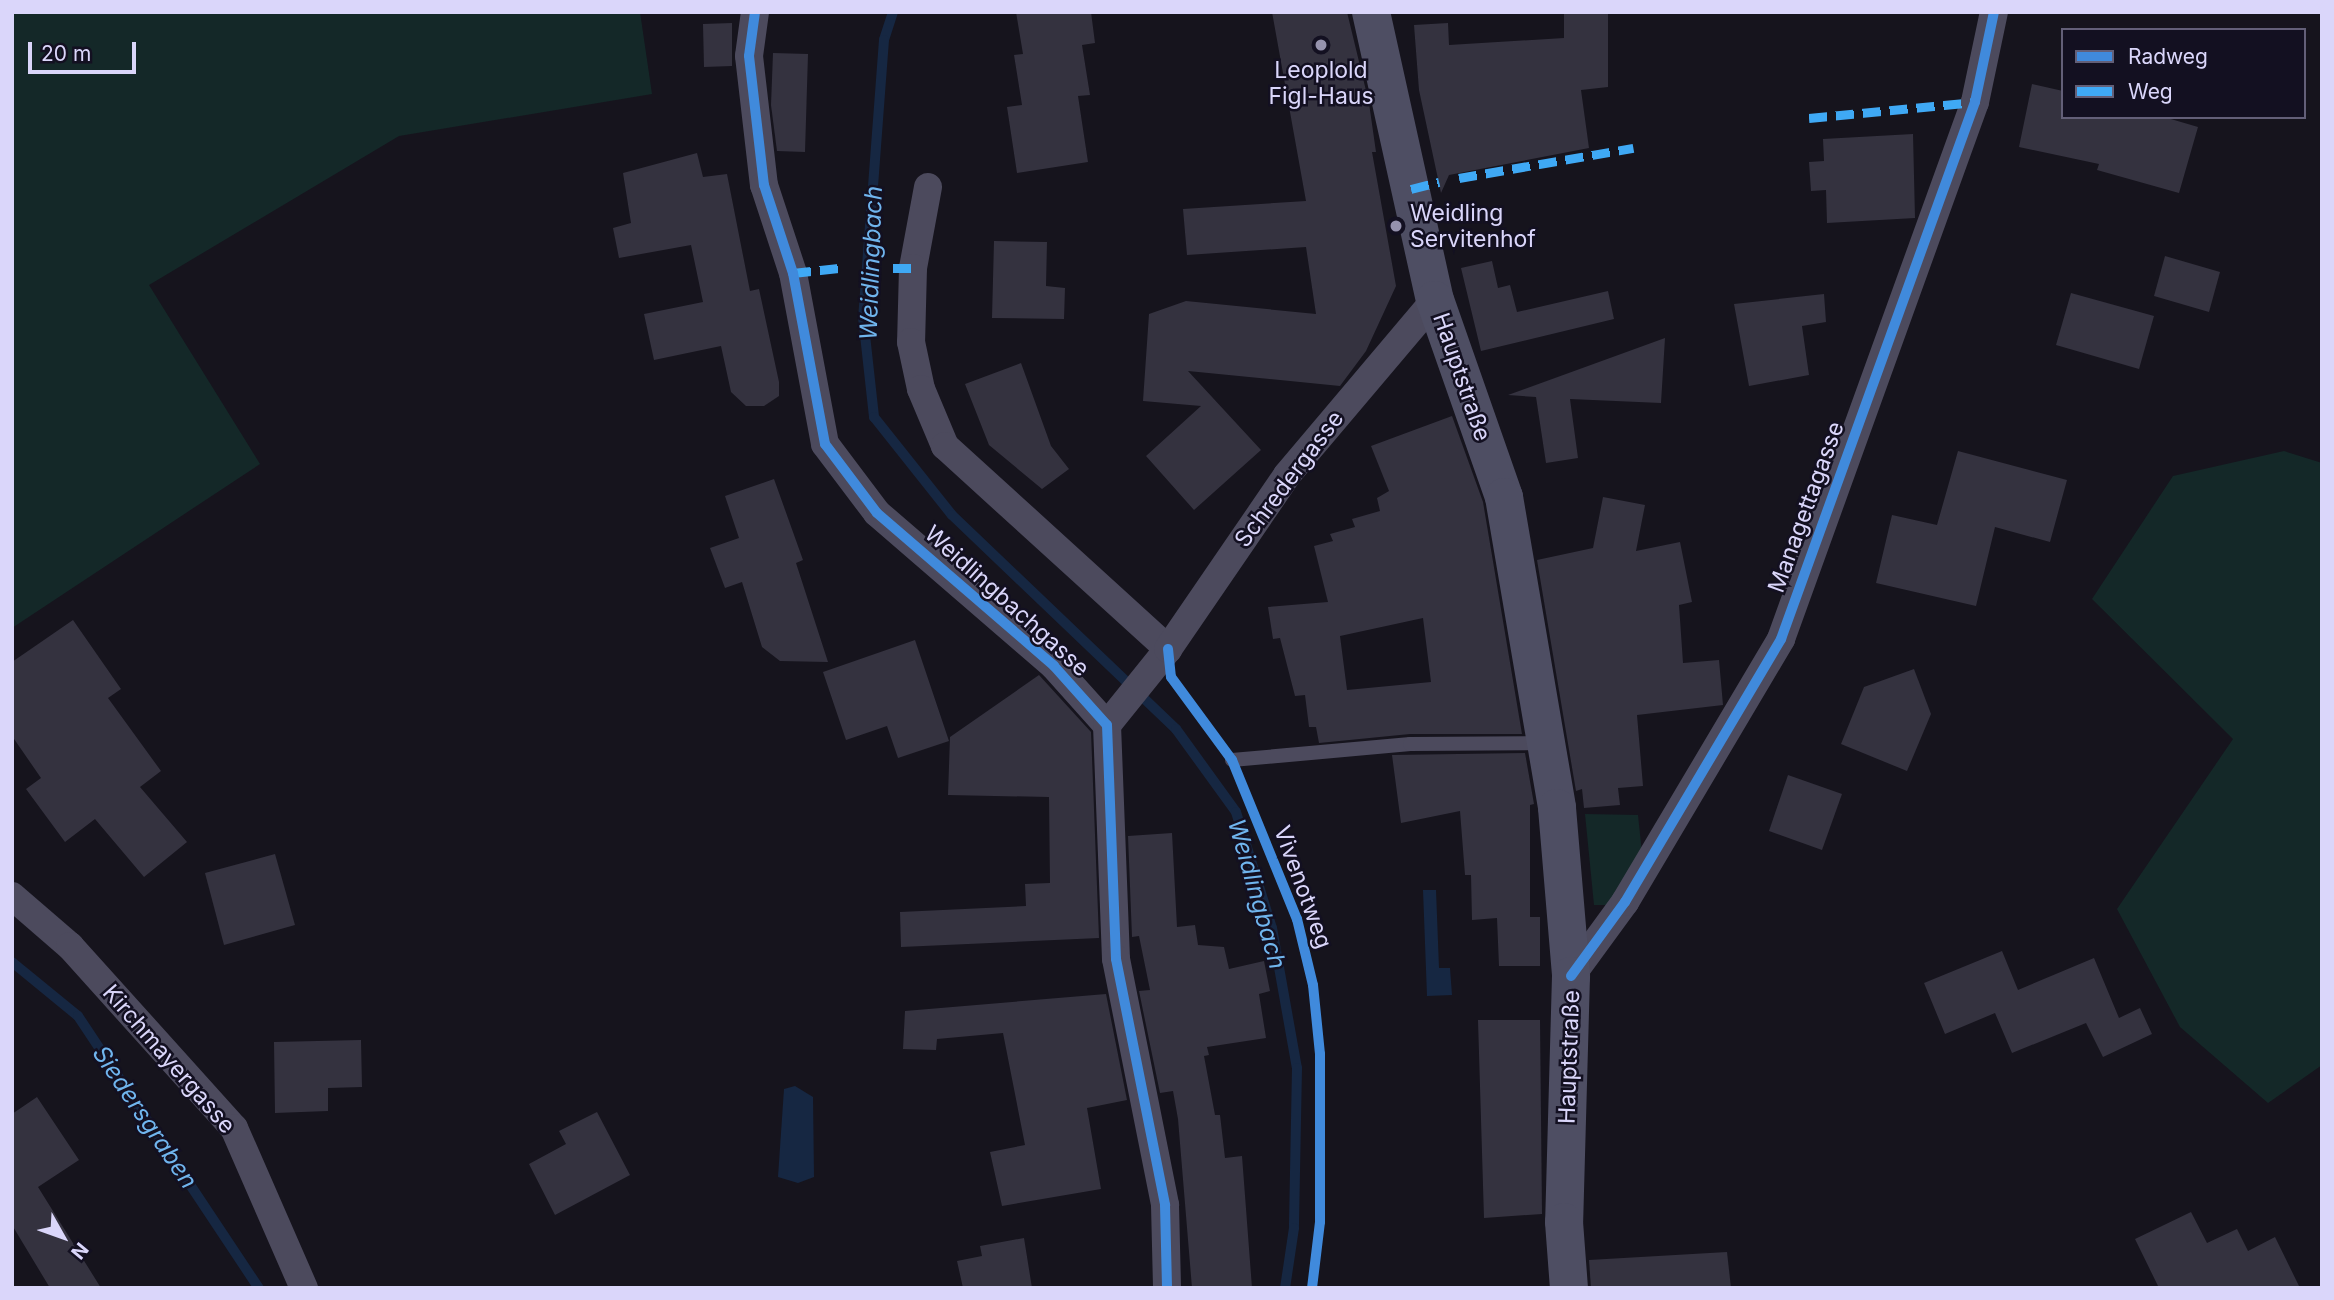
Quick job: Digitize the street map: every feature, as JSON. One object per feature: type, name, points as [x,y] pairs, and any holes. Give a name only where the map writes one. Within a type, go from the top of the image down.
[{"type":"main road","name":"Hauptstraße","points":[[1371,12],[1435,300],[1504,497],[1557,808],[1571,976],[1564,1222],[1569,1288]]},
{"type":"street","name":"Weidlingbachgasse","points":[[755,12],[749,56],[764,185],[793,273],[825,444],[877,513],[1054,666],[1107,725]]},
{"type":"street","name":"Managettagasse","points":[[1571,976],[1625,902],[1781,639],[1975,102],[1994,12]]},
{"type":"street","points":[[928,187],[913,268],[911,342],[921,390],[945,446],[1161,658]]},
{"type":"street","name":"Schredergasse","points":[[1107,725],[1161,658],[1287,475],[1435,300]]},
{"type":"street","points":[[1107,725],[1116,959],[1165,1205],[1167,1288]]},
{"type":"street","name":"Kirchmayergasse","points":[[12,896],[70,946],[234,1128],[304,1288]]},
{"type":"lane","points":[[1232,760],[1410,744],[1546,743]]},
{"type":"green space","points":[[12,12],[640,12],[652,94],[399,136],[149,285],[260,464],[12,628]]},
{"type":"green space","points":[[2284,451],[2322,463],[2322,1065],[2268,1103],[2180,1027],[2117,909],[2233,739],[2092,599],[2173,476]]},
{"type":"green space","points":[[1585,814],[1638,815],[1642,853],[1610,905],[1594,905]]},
{"type":"water","points":[[1423,890],[1436,890],[1439,968],[1450,968],[1452,995],[1427,996]]},
{"type":"water","points":[[795,1086],[813,1097],[814,1177],[798,1183],[778,1177],[784,1089]]},
{"type":"building","points":[[1016,12],[1091,12],[1095,43],[1082,45],[1090,95],[1078,96],[1088,162],[1017,173],[1007,107],[1022,105],[1014,55],[1023,54]]},
{"type":"building","points":[[1272,12],[1347,12],[1369,103],[1376,152],[1372,152],[1396,286],[1366,351],[1340,386],[1188,371],[1261,450],[1194,510],[1146,456],[1201,406],[1143,401],[1149,314],[1186,301],[1316,314],[1306,247],[1187,255],[1183,209],[1306,201]]},
{"type":"building","points":[[1564,12],[1608,12],[1608,87],[1581,90],[1589,148],[1449,175],[1441,193],[1419,90],[1414,25],[1448,23],[1449,45],[1564,38]]},
{"type":"building","points":[[732,23],[732,66],[704,67],[703,24]]},
{"type":"building","points":[[773,53],[808,54],[805,152],[777,151],[771,105]]},
{"type":"building","points":[[2032,84],[2061,91],[2061,119],[2171,119],[2198,127],[2179,193],[2097,170],[2099,164],[2019,147]]},
{"type":"building","points":[[1913,134],[1915,218],[1827,223],[1826,190],[1811,191],[1809,162],[1824,161],[1823,139]]},
{"type":"building","points":[[697,153],[703,177],[727,174],[750,291],[759,289],[779,382],[779,396],[764,406],[746,406],[731,392],[721,346],[654,360],[644,314],[703,302],[691,245],[619,258],[613,228],[631,223],[623,173]]},
{"type":"building","points":[[994,241],[1047,242],[1046,286],[1065,288],[1064,319],[992,318]]},
{"type":"building","points":[[2165,256],[2220,272],[2209,312],[2154,296]]},
{"type":"building","points":[[1492,261],[1498,288],[1510,285],[1517,312],[1608,291],[1614,319],[1481,351],[1461,268]]},
{"type":"building","points":[[2071,293],[2154,316],[2139,369],[2056,345]]},
{"type":"building","points":[[1824,294],[1826,322],[1802,326],[1809,375],[1749,386],[1734,304]]},
{"type":"building","points":[[1665,338],[1661,403],[1570,399],[1578,458],[1546,463],[1536,397],[1508,395]]},
{"type":"building","points":[[1021,363],[1051,446],[1069,469],[1042,489],[989,445],[965,384]]},
{"type":"building","points":[[1452,416],[1483,502],[1522,734],[1410,734],[1319,743],[1316,727],[1309,727],[1305,695],[1295,696],[1280,638],[1273,639],[1268,607],[1328,602],[1314,546],[1333,541],[1330,534],[1355,527],[1352,519],[1380,511],[1377,498],[1389,491],[1371,446]],"holes":[[[1423,618],[1431,682],[1347,690],[1340,636]]]},
{"type":"building","points":[[1958,451],[2067,480],[2050,542],[1995,527],[1976,606],[1876,583],[1892,515],[1937,525]]},
{"type":"building","points":[[774,479],[803,560],[796,563],[828,662],[780,661],[762,647],[742,582],[725,588],[710,548],[739,538],[725,496]]},
{"type":"building","points":[[1603,497],[1645,505],[1636,551],[1680,542],[1692,602],[1679,605],[1683,663],[1719,660],[1723,705],[1637,715],[1643,786],[1618,788],[1620,805],[1584,808],[1582,789],[1576,791],[1537,560],[1593,548]]},
{"type":"building","points":[[73,620],[121,689],[108,698],[161,771],[140,787],[187,842],[144,877],[95,819],[65,842],[26,789],[41,778],[12,736],[12,662]]},
{"type":"building","points":[[915,640],[949,741],[898,758],[887,726],[846,740],[823,672]]},
{"type":"building","points":[[1914,669],[1931,714],[1907,771],[1841,744],[1864,687]]},
{"type":"building","points":[[1039,675],[1091,732],[1099,938],[901,947],[900,912],[1026,906],[1025,884],[1050,883],[1049,797],[948,795],[950,737]]},
{"type":"building","points":[[1525,753],[1534,804],[1530,805],[1530,917],[1540,917],[1540,966],[1499,966],[1497,918],[1472,920],[1471,875],[1465,875],[1460,811],[1401,823],[1392,755]]},
{"type":"building","points":[[1788,775],[1842,794],[1822,850],[1769,831]]},
{"type":"building","points":[[1172,833],[1177,927],[1195,925],[1198,945],[1224,947],[1229,969],[1264,961],[1270,991],[1259,994],[1266,1038],[1207,1047],[1209,1055],[1204,1056],[1215,1115],[1220,1115],[1225,1158],[1242,1156],[1252,1288],[1192,1288],[1178,1119],[1173,1091],[1160,1093],[1139,991],[1150,990],[1139,936],[1132,937],[1128,836]]},
{"type":"building","points":[[275,854],[295,925],[224,945],[205,873]]},
{"type":"building","points":[[2002,951],[2018,990],[2094,958],[2119,1018],[2140,1008],[2152,1034],[2103,1057],[2086,1023],[2012,1053],[1995,1013],[1945,1034],[1924,983]]},
{"type":"building","points":[[1106,994],[1127,1100],[1087,1108],[1101,1189],[1002,1206],[990,1152],[1025,1145],[1003,1033],[937,1039],[936,1050],[903,1049],[905,1011]]},
{"type":"building","points":[[1478,1020],[1540,1020],[1542,1214],[1484,1218]]},
{"type":"building","points":[[361,1040],[362,1087],[328,1088],[328,1111],[275,1113],[274,1042]]},
{"type":"building","points":[[37,1097],[79,1160],[38,1187],[101,1288],[50,1288],[12,1225],[12,1114]]},
{"type":"building","points":[[597,1112],[630,1175],[555,1215],[529,1164],[566,1144],[559,1131]]},
{"type":"building","points":[[2191,1212],[2207,1243],[2237,1229],[2248,1251],[2275,1237],[2300,1288],[2159,1288],[2135,1239]]},
{"type":"building","points":[[1024,1238],[1032,1288],[963,1288],[957,1261],[982,1256],[980,1246]]},
{"type":"building","points":[[1727,1252],[1731,1288],[1591,1288],[1589,1260]]},
{"type":"waterway","name":"Weidlingbach","points":[[893,12],[884,40],[863,317],[874,417],[952,515],[1176,729],[1236,812],[1272,928],[1297,1068],[1294,1228],[1285,1288]]},
{"type":"waterway","name":"Siedersgraben","points":[[12,962],[78,1016],[259,1288]]},
{"type":"marked path","points":[[1809,118],[1975,102]]},
{"type":"marked path","points":[[1459,178],[1633,148]]},
{"type":"marked path","points":[[1411,189],[1439,182]]},
{"type":"marked path","points":[[793,273],[839,268]]},
{"type":"marked path","points":[[893,268],[913,268]]},
{"type":"cycle path","points":[[755,12],[749,56],[764,185],[793,273],[825,444],[877,513],[1054,666],[1107,725],[1116,959],[1165,1205],[1167,1288]]},
{"type":"cycle path","points":[[1571,976],[1625,902],[1781,639],[1975,102],[1994,12]]},
{"type":"cycle path","name":"Vivenotweg","points":[[1168,649],[1171,677],[1232,760],[1297,919],[1313,985],[1320,1054],[1320,1222],[1312,1288]]},
{"type":"place","name":"Leoplold Figl-Haus","points":[[1321,45]]},
{"type":"place","name":"Weidling Servitenhof","points":[[1396,226]]}]
